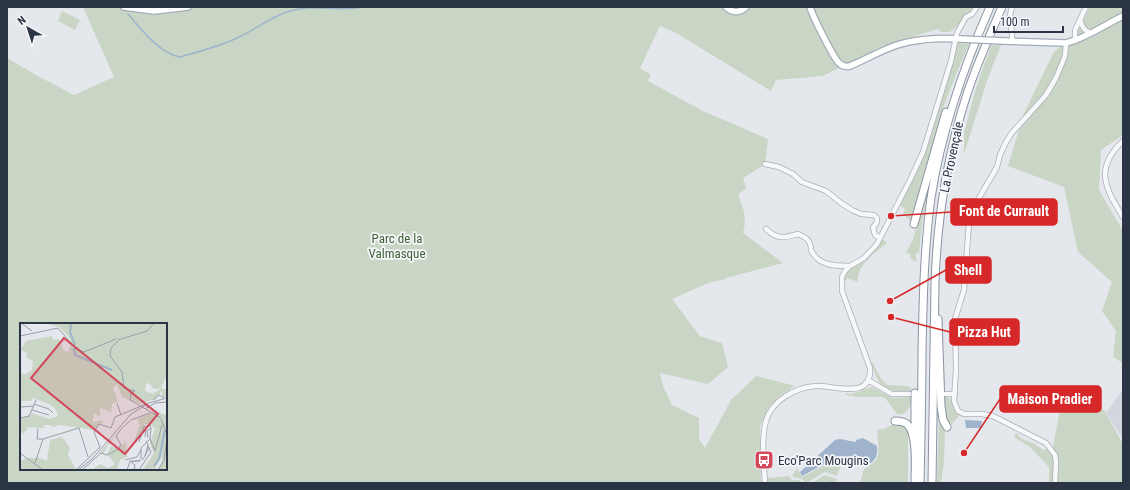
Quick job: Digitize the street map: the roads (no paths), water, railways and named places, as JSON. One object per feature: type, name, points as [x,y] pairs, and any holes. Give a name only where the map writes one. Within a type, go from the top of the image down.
[{"type":"highway","name":"La Provençale","points":[[920,483],[923,308],[928,228],[932,196],[938,163],[957,90],[979,31],[990,7]]},
{"type":"highway","name":"La Provençale","points":[[932,483],[934,283],[941,204],[953,143],[962,110],[973,76],[1002,7]]},
{"type":"highway","points":[[914,224],[943,121],[957,90]]},
{"type":"highway","points":[[934,283],[939,332],[941,406],[943,420],[947,427]]},
{"type":"highway","points":[[912,394],[915,483]]},
{"type":"highway","points":[[895,421],[903,422],[909,427],[914,445]]},
{"type":"main road","points":[[124,7],[154,11],[188,7]]},
{"type":"main road","points":[[154,7],[167,7]]},
{"type":"main road","points":[[726,7],[735,12],[743,10],[746,7]]},
{"type":"main road","points":[[810,7],[814,18],[837,60],[845,66],[850,66],[898,45],[913,41],[941,38],[1066,43],[1091,34],[1123,16]]},
{"type":"street","points":[[765,483],[764,441],[766,421],[770,412],[778,402],[790,394],[806,387],[817,386],[853,390],[863,385],[868,380],[870,368],[842,291],[842,277],[845,270],[864,258],[880,238],[910,180],[923,152],[959,39],[957,32],[966,17],[972,14],[977,7]]},
{"type":"street","points":[[1012,7],[1009,24],[1012,42]]},
{"type":"street","points":[[1075,41],[1075,30],[1086,7]]},
{"type":"street","points":[[1080,19],[1082,28],[1091,34]]},
{"type":"street","points":[[1055,483],[1055,455],[1048,444],[993,416],[962,414],[958,411],[955,404],[955,319],[964,290],[971,219],[975,205],[997,167],[1000,155],[1011,134],[1046,95],[1056,78],[1064,56],[1066,43]]},
{"type":"street","points":[[1123,142],[1109,157],[1105,167],[1105,181],[1111,198],[1123,217]]},
{"type":"street","points":[[765,164],[779,167],[793,174],[802,182],[826,191],[852,210],[861,214],[874,215],[877,218],[877,222],[872,228],[875,235],[880,238]]},
{"type":"street","points":[[766,229],[773,235],[781,238],[798,234],[806,238],[814,254],[822,261],[829,265],[850,266]]},
{"type":"street","points":[[868,380],[892,394],[912,394]]},
{"type":"street","points":[[945,394],[955,394]]},
{"type":"water","points":[[965,420],[982,421],[981,428],[966,428]]},
{"type":"water","points":[[863,438],[877,446],[875,458],[867,466],[855,464],[852,459],[839,456],[802,476],[800,472],[835,440],[840,439],[856,442],[856,440]]},
{"type":"waterway","points":[[128,14],[145,34],[158,46],[172,55],[180,57],[234,40],[277,16],[290,11],[308,8],[345,9],[363,7]]},
{"type":"place","name":"Font de Currault","points":[[891,216]]},
{"type":"place","name":"Shell","points":[[890,301]]},
{"type":"place","name":"Pizza Hut","points":[[891,317]]},
{"type":"place","name":"Maison Pradier","points":[[964,453]]},
{"type":"place","name":"Eco'Parc Mougins","points":[[764,460]]},
{"type":"park label","name":"Parc de la Valmasque","points":[[397,246]]}]
